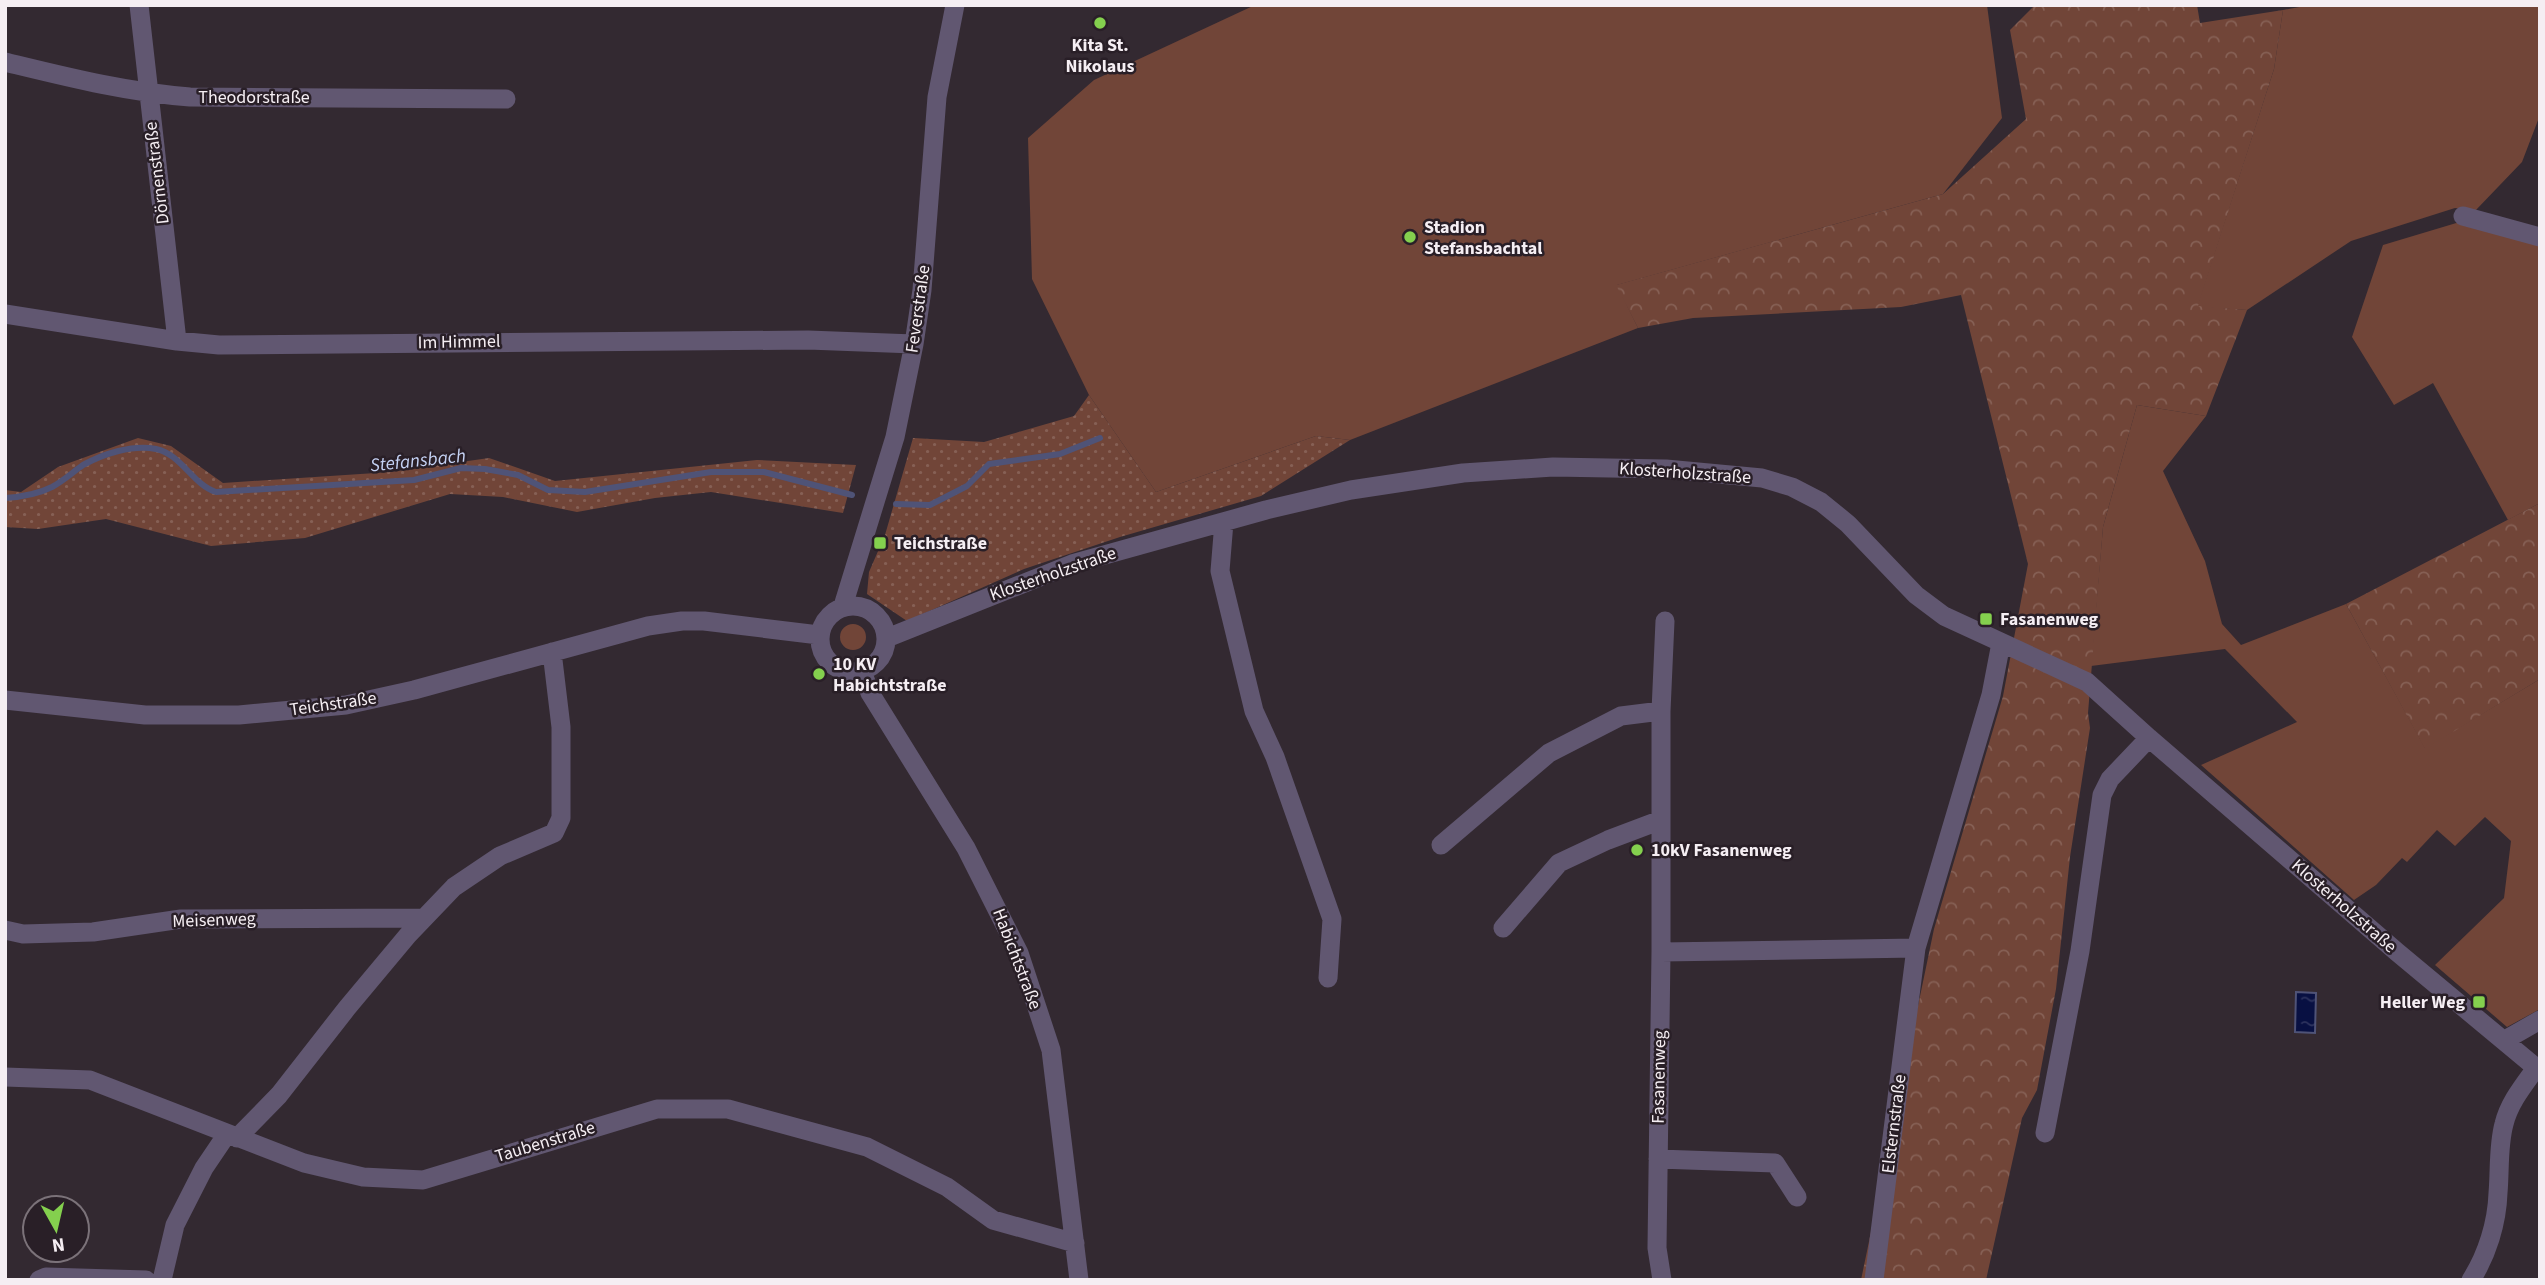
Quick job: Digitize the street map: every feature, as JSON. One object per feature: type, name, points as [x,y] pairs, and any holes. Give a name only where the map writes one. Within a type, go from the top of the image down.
[{"type":"street","name":"Dörnenstraße","points":[[139,5],[177,341]]},
{"type":"street","name":"Feverstraße","points":[[843,606],[895,437],[914,344],[922,290],[937,97],[955,5]]},
{"type":"street","name":"Theodorstraße","points":[[5,62],[148,94],[190,97],[506,99]]},
{"type":"street","points":[[2463,216],[2540,237]]},
{"type":"street","name":"Im Himmel","points":[[5,314],[219,345],[808,340],[914,344]]},
{"type":"street","name":"Klosterholzstraße","points":[[887,638],[1072,564],[1351,490],[1462,473],[1566,467],[1666,470],[1762,478],[1792,487],[1821,502],[1848,524],[1927,603],[1944,616],[2087,682],[2397,952],[2538,1070]]},
{"type":"street","points":[[1224,522],[1220,571],[1254,711],[1275,757],[1332,919],[1328,978]]},
{"type":"street","points":[[843,606],[867,608],[877,615],[884,626],[887,638],[884,650],[878,660],[862,671],[843,671],[832,666],[824,657],[820,646],[819,635],[823,622],[831,612],[843,606]]},
{"type":"street","name":"Teichstraße","points":[[5,700],[145,715],[239,715],[346,705],[415,690],[648,626],[682,621],[704,621],[819,635]]},
{"type":"street","name":"Fasanenweg","points":[[1662,1280],[1657,1248],[1661,711],[1665,621]]},
{"type":"street","points":[[1661,952],[1916,948],[1991,695],[2001,643]]},
{"type":"street","points":[[162,1280],[175,1225],[204,1168],[232,1136],[279,1095],[347,1008],[454,887],[500,856],[554,832],[561,818],[561,727],[552,652]]},
{"type":"street","name":"Habichtstraße","points":[[862,671],[870,693],[966,848],[1019,953],[1051,1050],[1079,1280]]},
{"type":"street","points":[[1441,845],[1549,753],[1621,716],[1661,711]]},
{"type":"street","points":[[2045,1133],[2080,950],[2102,795],[2110,779],[2149,738]]},
{"type":"street","points":[[1503,928],[1559,863],[1608,839],[1661,820]]},
{"type":"street","name":"Meisenweg","points":[[5,930],[23,934],[93,932],[181,919],[424,918]]},
{"type":"street","name":"Elsternstraße","points":[[1874,1280],[1916,948]]},
{"type":"street","points":[[2505,1040],[2540,1020]]},
{"type":"street","points":[[2471,1280],[2490,1238],[2496,1217],[2500,1141],[2504,1121],[2511,1104],[2538,1070]]},
{"type":"street","name":"Taubenstraße","points":[[5,1077],[90,1080],[304,1163],[363,1177],[423,1180],[657,1109],[728,1109],[867,1147],[947,1187],[993,1220],[1075,1243]]},
{"type":"street","points":[[1658,1159],[1775,1163],[1797,1197]]},
{"type":"street","points":[[39,1280],[46,1277],[146,1280]]},
{"type":"green space","name":"Stadion Stefansbachtal","points":[[1255,5],[1987,5],[2002,118],[1943,194],[1617,285],[1638,328],[1350,440],[1316,436],[1156,492],[1089,395],[1032,279],[1028,138],[1094,80]]},
{"type":"green space","points":[[2035,5],[2197,5],[2200,23],[2283,10],[2274,69],[2198,306],[2247,310],[2206,416],[2137,405],[2103,527],[2088,713],[2090,728],[2070,857],[2056,989],[2037,1090],[2022,1118],[1986,1280],[1861,1280],[1934,929],[2003,696],[2028,564],[1961,295],[1901,307],[1693,318],[1638,328],[1616,285],[1943,194],[2026,119],[2010,30]]},
{"type":"green space","points":[[2310,5],[2540,5],[2540,115],[2522,162],[2475,211],[2455,208],[2351,241],[2247,310],[2197,307],[2274,69],[2283,10]]},
{"type":"green space","points":[[2463,221],[2540,242],[2540,503],[2508,520],[2433,383],[2394,405],[2352,337],[2383,245]]},
{"type":"green space","points":[[1089,395],[1156,492],[1316,436],[1350,440],[1261,496],[1120,537],[1024,569],[907,621],[867,594],[869,572],[885,535],[913,438],[984,442],[1074,416]]},
{"type":"green space","points":[[2137,405],[2206,416],[2163,471],[2205,561],[2222,624],[2241,645],[2346,604],[2425,748],[2540,679],[2540,1009],[2507,1027],[2435,965],[2504,898],[2511,841],[2485,817],[2455,846],[2437,830],[2407,862],[2402,858],[2376,885],[2354,900],[2201,765],[2297,722],[2225,649],[2091,666],[2103,527]]},
{"type":"green space","points":[[138,438],[171,446],[223,483],[391,472],[489,458],[555,481],[757,460],[856,465],[843,513],[711,492],[655,498],[577,512],[503,497],[450,494],[305,538],[211,546],[106,519],[38,529],[5,527],[5,490],[21,492],[58,467]]},
{"type":"green space","points":[[2540,503],[2540,679],[2425,749],[2346,604]]},
{"type":"green space","points":[[853,624],[862,628],[866,637],[862,646],[853,650],[844,646],[840,637],[844,628]]},
{"type":"water","points":[[2296,992],[2316,993],[2315,1033],[2295,1032]]},
{"type":"waterway","name":"Stefansbach","points":[[896,504],[930,505],[967,486],[989,464],[1060,454],[1100,438]]},
{"type":"waterway","name":"Stefansbach","points":[[5,498],[47,489],[100,457],[138,448],[165,452],[200,483],[216,492],[414,480],[461,468],[518,475],[548,490],[585,492],[711,472],[764,472],[852,495]]},
{"type":"place","name":"Kita St. Nikolaus","points":[[1100,23]]},
{"type":"place","name":"Stadion Stefansbachtal","points":[[1410,237]]},
{"type":"place","name":"Teichstraße","points":[[880,543]]},
{"type":"place","name":"Fasanenweg","points":[[1986,619]]},
{"type":"place","name":"10 KV Habichtstraße","points":[[819,674]]},
{"type":"place","name":"10kV Fasanenweg","points":[[1637,850]]},
{"type":"place","name":"Heller Weg","points":[[2479,1002]]}]
